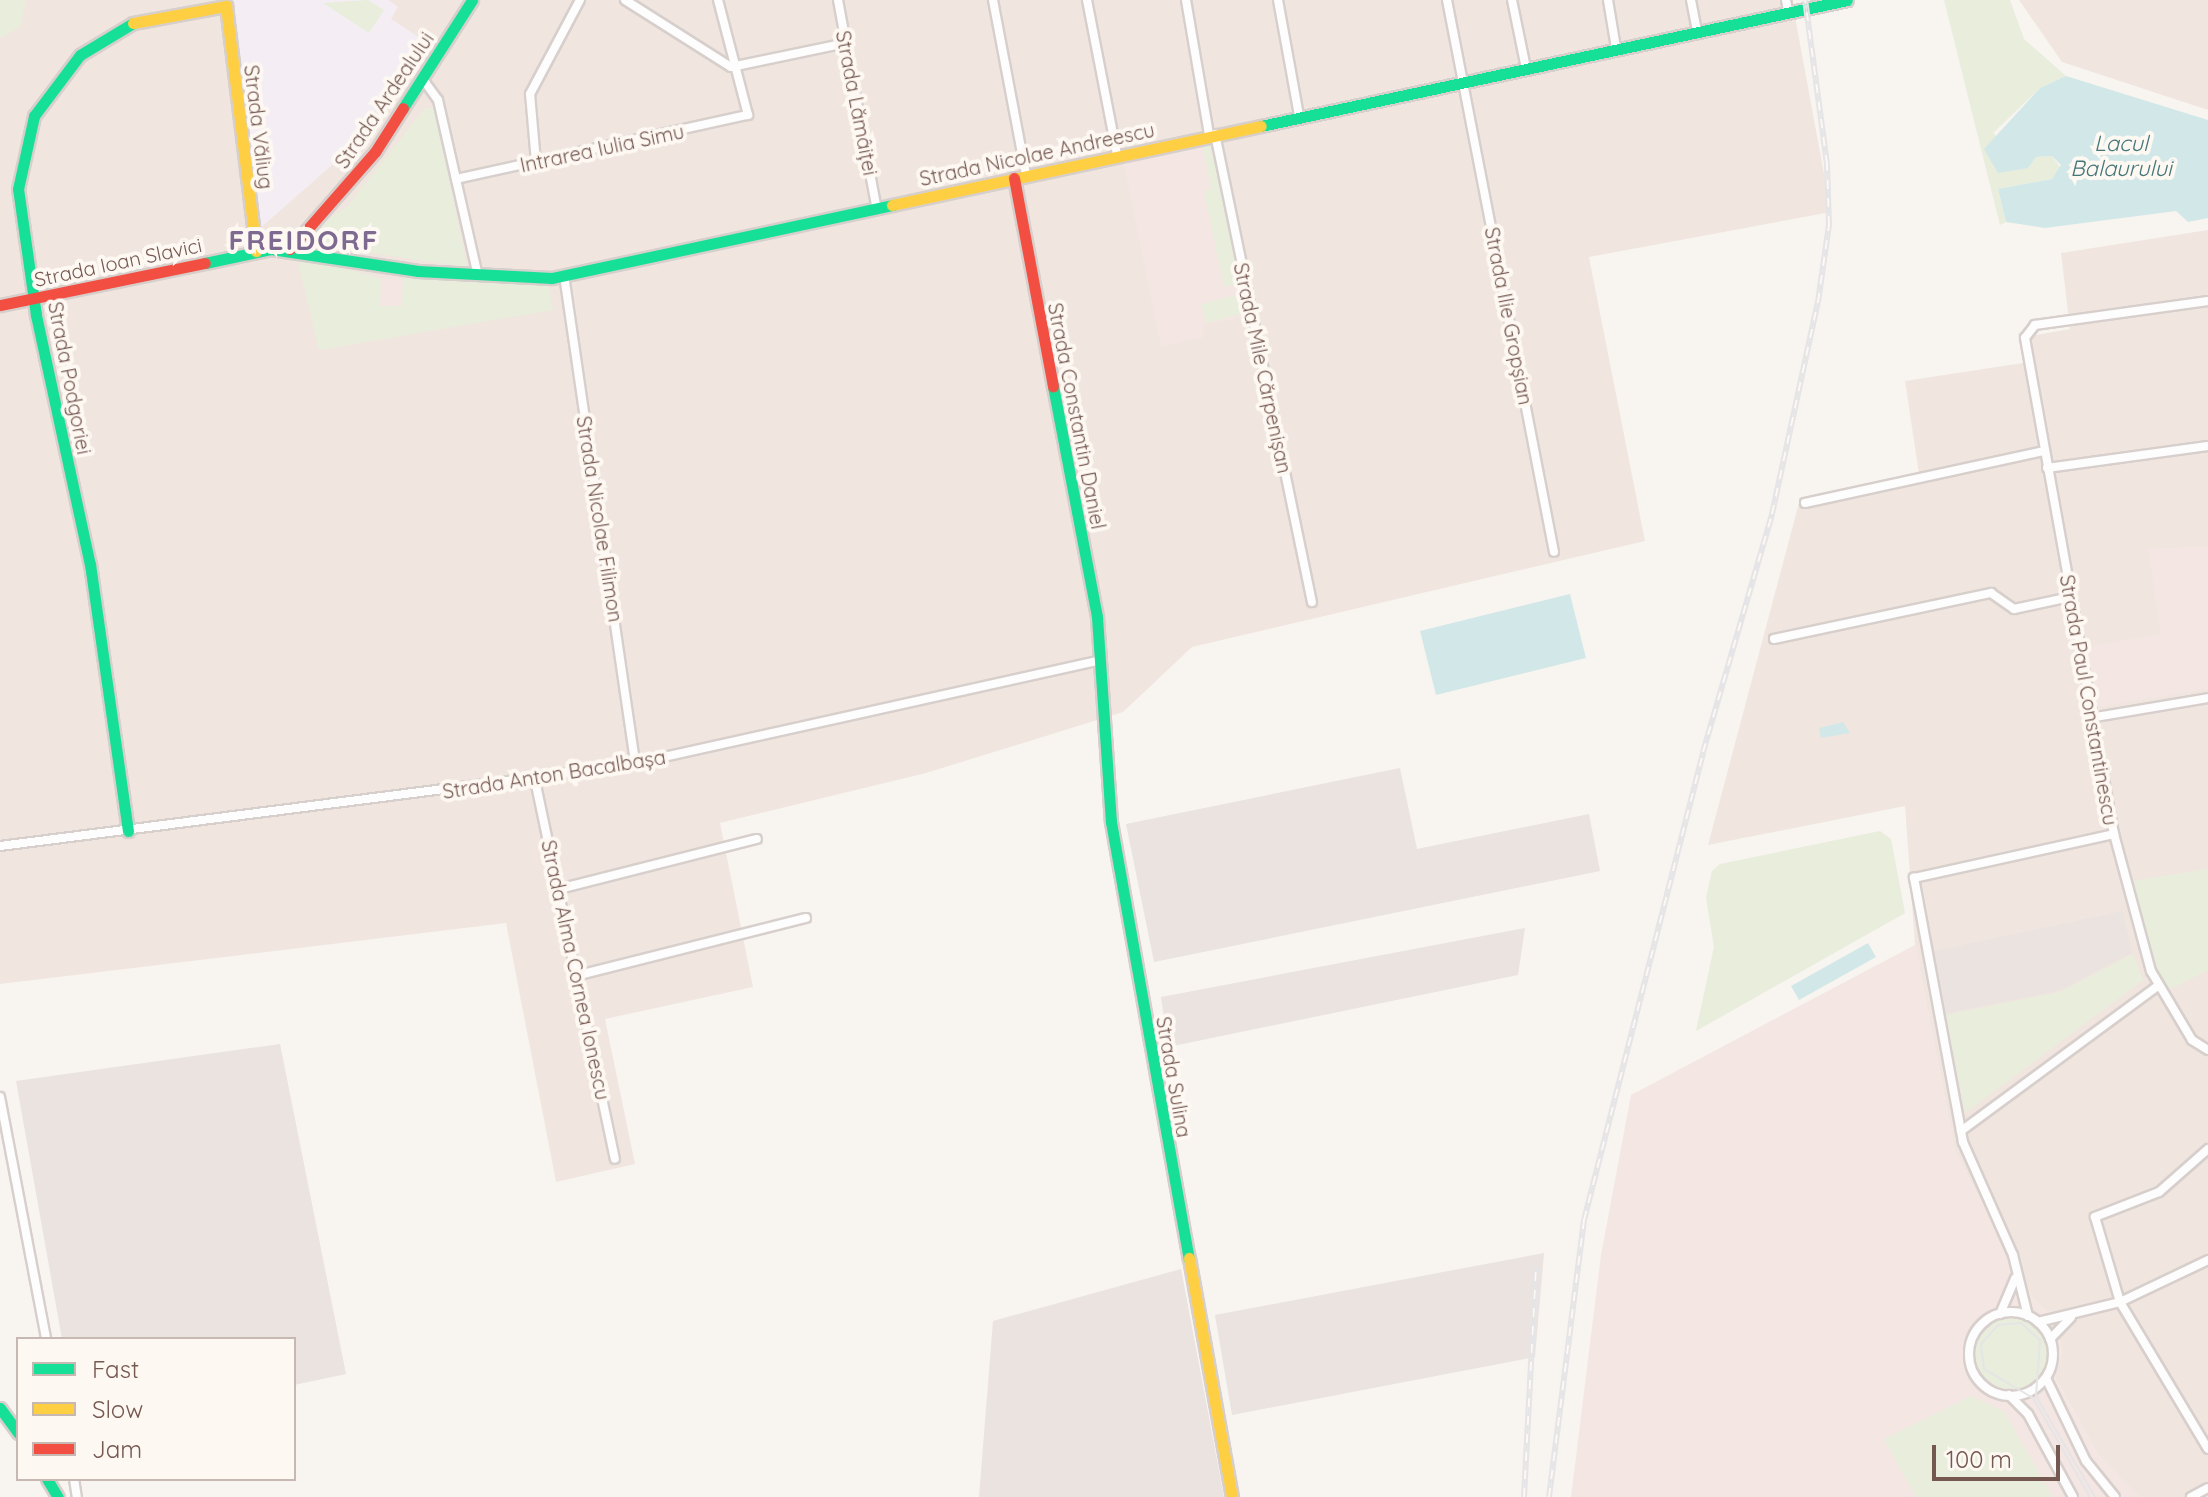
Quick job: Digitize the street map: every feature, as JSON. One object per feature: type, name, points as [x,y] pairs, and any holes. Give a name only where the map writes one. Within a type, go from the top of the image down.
[{"type":"street","name":"Strada Ardealului","points":[[290,249],[298,232],[363,168],[472,0]]},
{"type":"street","points":[[536,162],[530,94],[580,0]]},
{"type":"street","points":[[625,0],[726,65],[846,43]]},
{"type":"street","points":[[718,0],[738,65]]},
{"type":"street","name":"Strada Lămâiței","points":[[838,0],[876,206]]},
{"type":"street","points":[[993,0],[1020,177]]},
{"type":"street","points":[[1087,0],[1117,155]]},
{"type":"street","name":"Strada Mile Cărpenișan","points":[[1186,0],[1312,602]]},
{"type":"street","points":[[1278,0],[1299,115]]},
{"type":"street","name":"Strada Ilie Gropșian","points":[[1447,0],[1554,552]]},
{"type":"street","points":[[1512,0],[1526,68]]},
{"type":"street","points":[[1608,0],[1616,48]]},
{"type":"street","points":[[1691,0],[1697,30]]},
{"type":"street","name":"Strada Nicolae Andreescu","points":[[290,249],[478,276],[564,275],[1526,68],[1697,30],[1787,5],[1847,0]]},
{"type":"street","name":"Strada Văliug","points":[[226,6],[256,251]]},
{"type":"street","name":"Strada Podgoriei","points":[[128,831],[90,565],[36,298],[19,172],[44,96],[80,55],[122,27],[226,6]]},
{"type":"street","name":"Intrarea Iulia Simu","points":[[456,179],[748,115],[738,65]]},
{"type":"street","points":[[422,78],[438,100],[478,276]]},
{"type":"street","name":"Strada Constantin Daniel","points":[[1020,177],[1100,660]]},
{"type":"street","name":"Strada Ioan Slavici","points":[[0,305],[256,251],[290,249]]},
{"type":"street","name":"Strada Nicolae Filimon","points":[[564,275],[635,763]]},
{"type":"street","name":"Strada Paul Constantinescu","points":[[2207,1050],[2192,1040],[2158,986],[2114,834],[2089,713],[2044,451],[2027,330],[2208,301]]},
{"type":"street","points":[[2047,468],[2208,446]]},
{"type":"street","points":[[1805,503],[2044,451]]},
{"type":"street","points":[[1774,639],[1991,593],[2014,609],[2070,597]]},
{"type":"street","name":"Strada Anton Bacalbașa","points":[[0,846],[535,780],[635,763],[1100,660]]},
{"type":"street","name":"Strada Sulina","points":[[1100,660],[1111,822],[1232,1497]]},
{"type":"street","points":[[2089,713],[2208,698]]},
{"type":"street","name":"Strada Alma Cornea Ionescu","points":[[535,780],[579,975],[615,1159]]},
{"type":"street","points":[[2028,1316],[2016,1274],[1961,1131],[1914,878],[2114,834]]},
{"type":"street","points":[[559,889],[757,839]]},
{"type":"street","points":[[579,975],[806,918]]},
{"type":"street","points":[[1961,1131],[2158,986]]},
{"type":"street","points":[[0,1097],[46,1337]]},
{"type":"street","points":[[2208,1149],[2152,1196],[2095,1217],[2120,1302],[2208,1449]]},
{"type":"street","points":[[2038,1322],[2072,1317],[2120,1302],[2208,1260]]},
{"type":"street","points":[[2016,1274],[2000,1314],[1975,1332],[1971,1363],[1986,1387],[2009,1395],[2028,1414],[2073,1497]]},
{"type":"street","points":[[2000,1314],[2028,1316],[2038,1322],[2050,1339]]},
{"type":"street","points":[[2072,1317],[2050,1339],[2046,1377],[2086,1461],[2115,1497]]},
{"type":"street","points":[[2009,1395],[2046,1377]]},
{"type":"street","points":[[0,1408],[16,1430]]},
{"type":"street","points":[[2191,1497],[2208,1488]]},
{"type":"shaded area","points":[[0,0],[1792,0],[1831,212],[1589,257],[1645,541],[1192,647],[1123,712],[926,773],[720,823],[753,987],[605,1019],[635,1164],[556,1182],[506,923],[0,984]]},
{"type":"shaded area","points":[[230,0],[388,0],[398,7],[391,19],[423,40],[348,151],[258,230]]},
{"type":"shaded area","points":[[2019,0],[2208,0],[2208,110],[2062,62]]},
{"type":"shaded area","points":[[1212,141],[1249,316],[1202,325],[1204,337],[1161,347],[1123,160]]},
{"type":"shaded area","points":[[2208,230],[2208,1497],[2139,1497],[2097,1453],[2055,1377],[2062,1352],[2057,1321],[2032,1297],[1955,1152],[1915,945],[1905,806],[1708,845],[1800,499],[1919,474],[1905,381],[2035,361],[2031,336],[2070,329],[2061,253]]},
{"type":"shaded area","points":[[381,278],[403,280],[402,306],[379,306]]},
{"type":"shaded area","points":[[2208,546],[2208,689],[2096,707],[2085,647],[2161,634],[2148,549]]},
{"type":"shaded area","points":[[1400,768],[1417,849],[1589,814],[1600,871],[1154,962],[1126,824]]},
{"type":"shaded area","points":[[2123,911],[2132,953],[2059,991],[1945,1014],[1934,951]]},
{"type":"shaded area","points":[[1525,928],[1518,975],[1168,1047],[1161,997]]},
{"type":"shaded area","points":[[1915,945],[1955,1152],[2032,1297],[2057,1321],[2062,1352],[2055,1377],[2097,1453],[2139,1497],[1571,1497],[1601,1255],[1631,1095]]},
{"type":"shaded area","points":[[280,1044],[346,1374],[296,1385],[296,1337],[62,1337],[16,1081]]},
{"type":"shaded area","points":[[1544,1253],[1535,1357],[1232,1415],[1215,1315]]},
{"type":"shaded area","points":[[1181,1269],[1224,1497],[979,1497],[993,1321]]},
{"type":"green space","points":[[0,0],[26,0],[20,27],[0,38]]},
{"type":"green space","points":[[368,0],[384,10],[369,33],[323,3]]},
{"type":"green space","points":[[1944,0],[2010,0],[2024,39],[2066,76],[2040,88],[1993,133],[2028,168],[2036,157],[2052,156],[2062,170],[2052,179],[1998,189],[2006,222],[2000,225]]},
{"type":"green space","points":[[435,107],[467,267],[312,244],[316,227],[348,206],[424,109]]},
{"type":"green space","points":[[1212,145],[1240,283],[1224,287],[1204,191],[1211,189],[1203,146]]},
{"type":"green space","points":[[297,257],[381,278],[380,306],[402,306],[403,280],[411,274],[548,285],[553,310],[319,350]]},
{"type":"green space","points":[[1237,295],[1241,314],[1206,323],[1201,304]]},
{"type":"green space","points":[[1880,831],[1891,839],[1905,913],[1696,1031],[1714,947],[1706,898],[1712,871],[1720,864]]},
{"type":"green space","points":[[2208,869],[2208,970],[2168,990],[2151,964],[2132,881]]},
{"type":"green space","points":[[2133,954],[2143,980],[1965,1113],[1946,1015],[2060,992]]},
{"type":"green space","points":[[2011,1317],[2031,1323],[2041,1333],[2047,1353],[2041,1373],[2031,1383],[2011,1389],[1991,1383],[1981,1373],[1975,1353],[1981,1333],[1991,1323]]},
{"type":"green space","points":[[1971,1396],[2004,1412],[2053,1497],[1916,1497],[1884,1439]]},
{"type":"water","name":"Lacul Balaurului","points":[[2066,76],[2208,120],[2208,218],[2188,222],[2176,211],[2045,228],[2006,222],[1998,189],[2052,179],[2061,165],[2052,156],[2036,157],[2028,168],[1998,173],[1984,149],[2040,88]]},
{"type":"water","points":[[1570,594],[1586,658],[1436,695],[1420,631]]},
{"type":"water","points":[[1843,722],[1850,733],[1821,738],[1819,728]]},
{"type":"water","points":[[1868,943],[1876,957],[1799,1000],[1791,986]]},
{"type":"tram line","points":[[2090,1497],[2033,1398],[1984,1369],[1981,1344],[1998,1325],[2021,1323],[2040,1340],[2036,1396],[2095,1497]]},
{"type":"railway","points":[[1549,1497],[1584,1220],[1703,752],[1772,514],[1818,302],[1829,225],[1827,164],[1805,0]]},
{"type":"railway","points":[[1524,1497],[1536,1267]]},
{"type":"traffic: fast","points":[[403,108],[472,0]]},
{"type":"traffic: fast","points":[[1261,126],[1847,0]]},
{"type":"traffic: fast","points":[[128,831],[90,565],[36,315],[18,189],[34,116],[80,55],[133,23]]},
{"type":"traffic: fast","points":[[205,263],[271,249],[418,271],[552,278],[892,205]]},
{"type":"traffic: fast","points":[[1053,386],[1097,617],[1111,822],[1189,1258]]},
{"type":"traffic: fast","points":[[0,1408],[16,1430]]},
{"type":"traffic: fast","points":[[48,1481],[58,1497]]},
{"type":"traffic: slow","points":[[133,23],[226,6],[256,251]]},
{"type":"traffic: slow","points":[[892,205],[1261,126]]},
{"type":"traffic: slow","points":[[1189,1258],[1232,1497]]},
{"type":"traffic: jam","points":[[290,249],[375,152],[403,108]]},
{"type":"traffic: jam","points":[[1014,178],[1053,386]]},
{"type":"traffic: jam","points":[[0,305],[205,263]]},
{"type":"district","name":"FREIDORF","points":[[304,240]]}]
